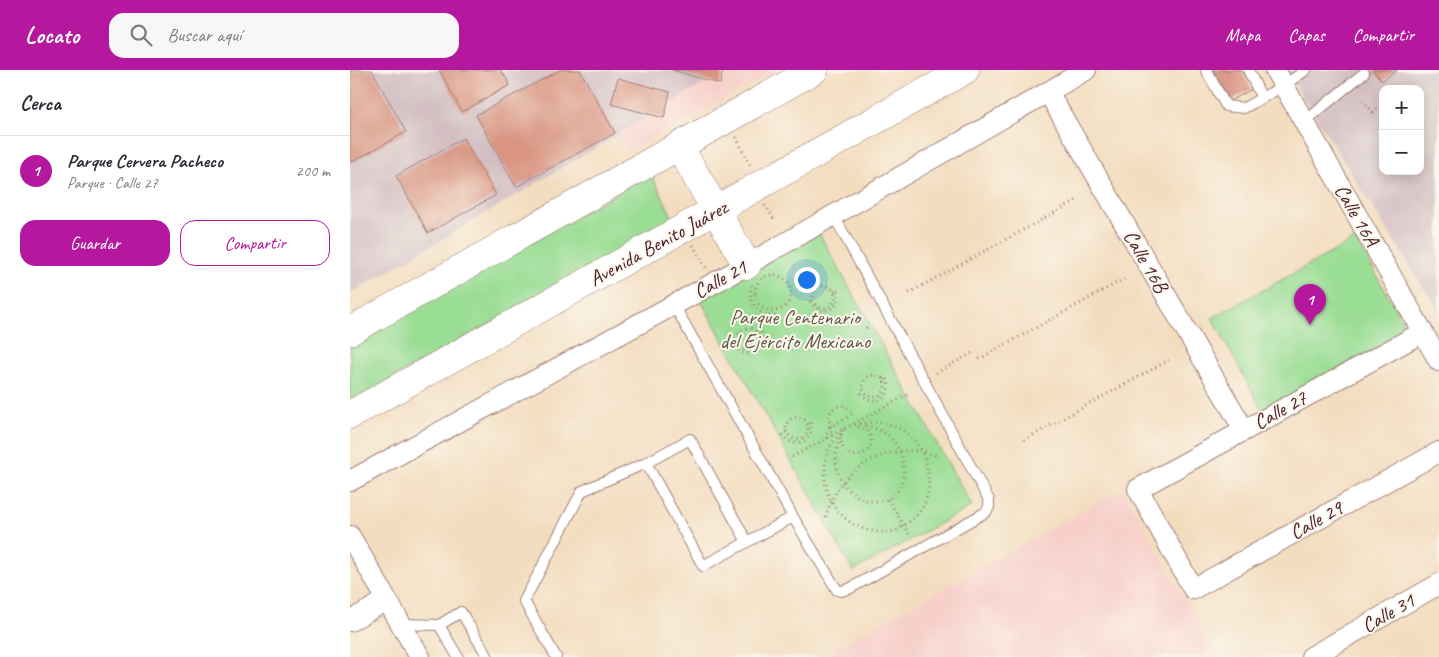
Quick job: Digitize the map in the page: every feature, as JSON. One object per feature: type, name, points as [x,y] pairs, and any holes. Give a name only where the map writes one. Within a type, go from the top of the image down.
[{"type":"main road","points":[[350,331],[814,70]]},
{"type":"main road","name":"Avenida Benito Juárez","points":[[350,415],[965,70]]},
{"type":"main road","points":[[679,146],[749,274]]},
{"type":"street","name":"Calle 21","points":[[350,481],[674,306],[749,274],[834,216],[1086,70]]},
{"type":"street","name":"Calle 16A","points":[[1279,78],[1439,361]]},
{"type":"street","name":"Calle 16B","points":[[1048,92],[1244,430]]},
{"type":"street","name":"Calle 27","points":[[1193,589],[1138,489],[1423,332]]},
{"type":"street","name":"Calle 29","points":[[1193,589],[1439,452]]},
{"type":"street","points":[[350,536],[420,657]]},
{"type":"street","name":"Calle 31","points":[[1311,657],[1439,584]]},
{"type":"street","points":[[350,621],[387,600]]},
{"type":"lane","points":[[1206,70],[1226,106],[1244,108],[1262,98],[1279,78],[1306,70]]},
{"type":"lane","points":[[1248,70],[1262,98]]},
{"type":"lane","points":[[1304,122],[1364,73]]},
{"type":"lane","points":[[674,306],[792,518],[837,590],[849,589],[986,512],[989,507],[989,500],[834,216]]},
{"type":"lane","points":[[556,657],[524,601],[582,491],[646,463],[690,439],[747,542]]},
{"type":"lane","points":[[646,463],[703,566],[792,518]]},
{"type":"lane","points":[[401,624],[439,625],[461,612],[488,657]]},
{"type":"lane","points":[[439,625],[458,657]]},
{"type":"path","points":[[1363,100],[1372,112],[1379,107]]},
{"type":"path","points":[[733,132],[754,173]]},
{"type":"path","points":[[909,294],[1080,199]]},
{"type":"path","points":[[764,202],[774,219]]},
{"type":"path","points":[[692,243],[709,273]]},
{"type":"path","points":[[749,274],[750,298],[757,310],[770,316],[777,316]]},
{"type":"path","points":[[769,275],[780,277],[789,285],[791,290],[789,302],[781,310],[769,311],[758,304],[754,293],[764,277],[769,275]]},
{"type":"path","points":[[978,359],[1124,279]]},
{"type":"path","points":[[810,302],[820,311],[830,310],[834,308],[839,299],[837,290],[834,291],[826,286],[818,287],[813,292],[814,303],[824,308],[831,306],[835,300],[834,291]]},
{"type":"path","points":[[737,343],[742,349],[752,350],[759,342],[758,334],[750,328],[743,329],[738,333],[737,343],[734,345],[740,352],[745,354],[754,352],[761,346],[762,336],[760,332]]},
{"type":"path","points":[[936,372],[974,352]]},
{"type":"path","points":[[1024,440],[1169,360]]},
{"type":"path","points":[[861,393],[868,400],[878,401],[882,399],[886,396],[889,386],[886,377],[883,379],[878,375],[867,377],[863,383],[864,391],[872,398],[882,394],[885,387],[883,379]]},
{"type":"path","points":[[792,457],[907,395]]},
{"type":"path","points":[[828,438],[826,434],[832,431],[828,418],[830,411],[837,406],[848,408],[852,414],[832,426]]},
{"type":"path","points":[[786,432],[791,438],[801,438],[808,430],[807,423],[799,417],[792,418],[786,425],[786,432],[782,434],[789,441],[803,442],[810,434],[810,420]]},
{"type":"path","points":[[842,433],[830,445],[826,454],[825,484],[831,501],[845,518],[864,529],[878,532],[894,532],[915,519],[927,497],[929,476],[925,456],[910,436],[895,426],[875,422],[854,426]]},
{"type":"path","points":[[842,433],[842,447],[848,454],[853,456],[862,454],[869,448],[871,439],[864,428],[854,426]]},
{"type":"path","points":[[842,433],[834,455],[835,464],[845,487],[862,499],[872,501],[888,499],[898,490],[902,481],[903,469],[900,451],[893,440],[883,431],[872,426],[854,426]]},
{"type":"path","points":[[826,517],[831,501],[845,478],[869,460],[894,451],[922,451],[943,458]]},
{"type":"path","points":[[888,499],[911,537]]},
{"type":"shaded area","points":[[350,70],[726,70],[350,294]]},
{"type":"shaded area","points":[[584,70],[778,70],[629,151]]},
{"type":"shaded area","points":[[1286,70],[1439,70],[1439,312]]},
{"type":"shaded area","points":[[1123,489],[1217,657],[819,657]]},
{"type":"green space","points":[[651,174],[674,220],[350,402],[350,343]]},
{"type":"green space","name":"Parque Centenario del Ejército Mexicano","points":[[819,233],[972,506],[853,571],[700,299]]},
{"type":"green space","points":[[1356,239],[1408,331],[1263,411],[1212,318]]},
{"type":"building","points":[[350,70],[372,70],[406,132],[350,163]]},
{"type":"building","points":[[439,70],[501,70],[510,85],[462,112]]},
{"type":"building","points":[[560,70],[580,70],[615,133],[516,187],[476,115]]},
{"type":"building","points":[[672,70],[723,70],[720,84]]},
{"type":"building","points":[[1213,70],[1241,70],[1252,89],[1230,101]]},
{"type":"building","points":[[1373,70],[1397,70],[1382,81]]},
{"type":"building","points":[[618,78],[670,92],[664,118],[611,104]]},
{"type":"building","points":[[463,138],[496,195],[428,233],[396,176]]},
{"type":"place","name":"Parque Cervera Pacheco","points":[[1310,325]]}]
